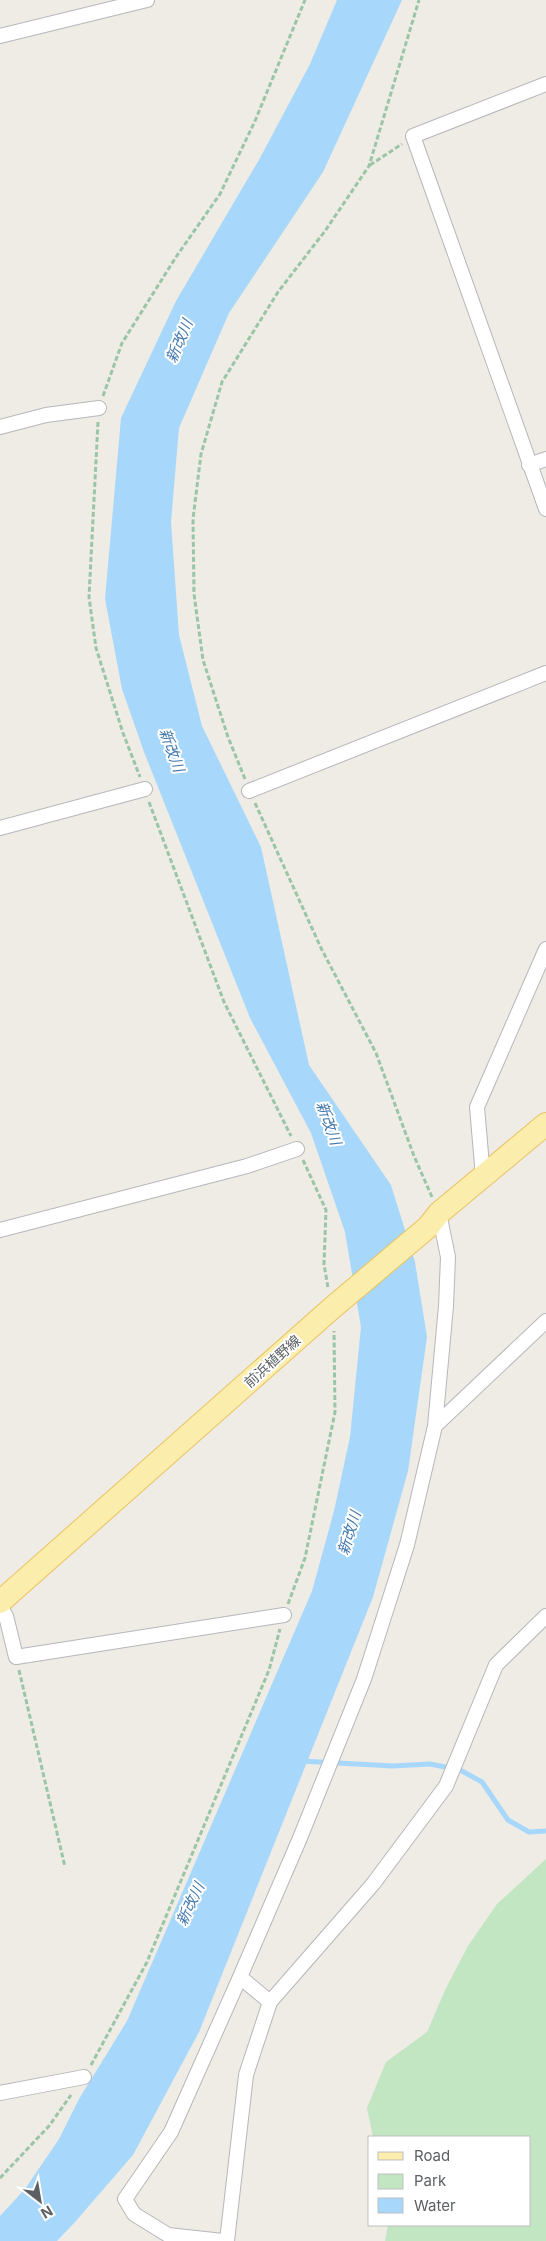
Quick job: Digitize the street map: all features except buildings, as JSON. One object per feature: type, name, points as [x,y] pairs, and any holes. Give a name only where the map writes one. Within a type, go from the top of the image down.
[{"type":"main road","name":"前浜植野線","points":[[0,1604],[336,1305],[546,1124]]},
{"type":"street","points":[[0,36],[147,0]]},
{"type":"street","points":[[546,84],[413,136],[546,509]]},
{"type":"street","points":[[0,427],[46,414],[99,408]]},
{"type":"street","points":[[529,465],[546,459]]},
{"type":"street","points":[[249,791],[546,673]]},
{"type":"street","points":[[0,828],[145,789]]},
{"type":"street","points":[[483,1177],[477,1107],[546,949]]},
{"type":"street","points":[[0,1230],[247,1166],[298,1149]]},
{"type":"street","points":[[433,1220],[448,1257],[446,1306],[435,1426],[407,1545],[364,1679],[300,1838],[171,2132],[125,2199],[134,2214],[168,2235],[225,2241],[246,2075],[270,2002],[373,1884],[446,1786],[496,1665],[546,1616]]},
{"type":"street","points":[[435,1426],[546,1321]]},
{"type":"street","points":[[0,1604],[6,1616],[16,1657],[284,1615]]},
{"type":"street","points":[[240,1977],[270,2002]]},
{"type":"street","points":[[0,2093],[84,2076]]},
{"type":"path","points":[[0,2178],[48,2126],[84,2076],[147,1962],[269,1670],[284,1615],[305,1558],[335,1412],[336,1305],[324,1264],[326,1210],[298,1149],[224,1002],[145,789],[122,733],[96,648],[89,597],[99,408],[122,343],[176,257],[220,194],[255,121],[305,0]]},
{"type":"path","points":[[418,0],[369,166],[325,231],[278,292],[222,382],[201,454],[193,519],[194,594],[204,660],[228,737],[249,791],[321,948],[376,1052],[414,1156],[433,1220]]},
{"type":"path","points":[[369,166],[413,136]]},
{"type":"path","points":[[16,1657],[65,1867]]},
{"type":"green space","points":[[546,1859],[546,2241],[385,2241],[388,2226],[531,2226],[531,2136],[373,2136],[367,2108],[386,2062],[427,2032],[446,1988],[468,1946],[497,1904]]},
{"type":"water","name":"新改川","points":[[337,0],[402,0],[323,172],[229,313],[179,428],[171,522],[179,635],[202,726],[261,847],[309,1065],[391,1185],[415,1262],[427,1337],[408,1471],[373,1597],[199,2032],[133,2155],[57,2241],[0,2241],[0,2216],[25,2189],[59,2139],[79,2099],[127,2021],[312,1591],[334,1511],[350,1437],[361,1327],[345,1232],[311,1133],[250,1018],[144,752],[122,689],[105,599],[121,418],[176,301],[260,158],[310,64]]},
{"type":"waterway","points":[[301,1761],[393,1766],[430,1764],[460,1770],[482,1782],[508,1820],[529,1832],[546,1831]]}]
